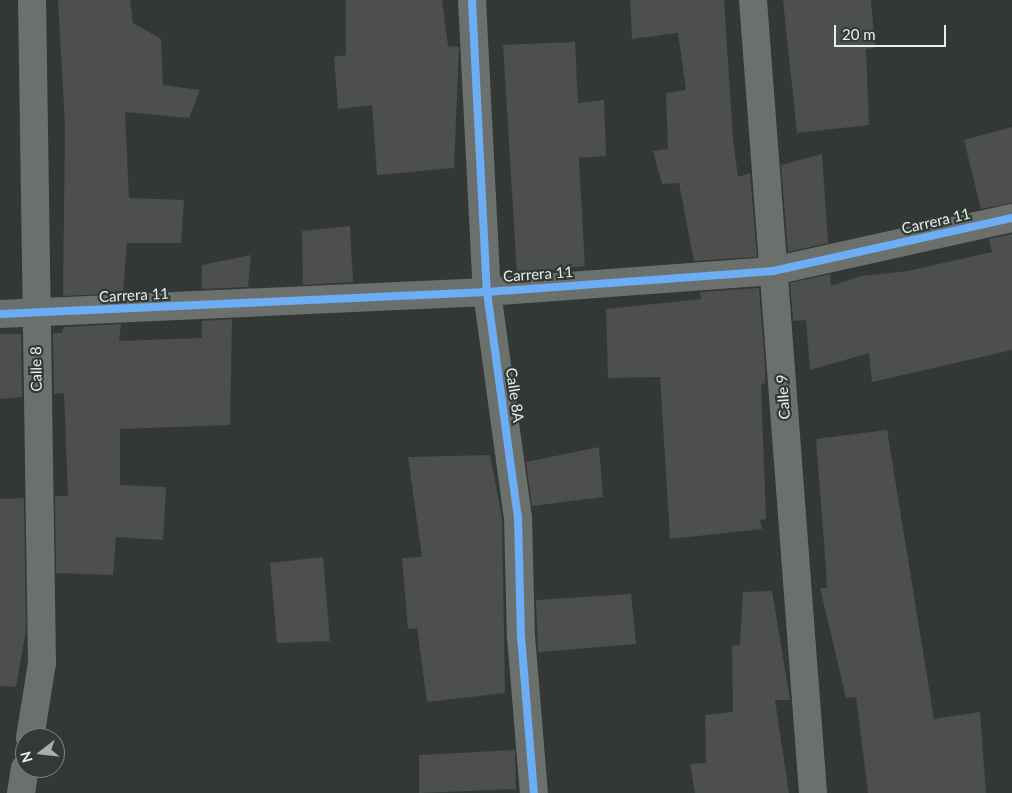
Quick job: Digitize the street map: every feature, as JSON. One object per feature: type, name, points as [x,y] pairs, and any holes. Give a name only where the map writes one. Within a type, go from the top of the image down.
[{"type":"street","name":"Calle 8","points":[[32,0],[35,313],[42,663],[32,728]]},
{"type":"street","name":"Calle 8A","points":[[472,0],[487,292],[518,518],[521,636],[534,793]]},
{"type":"street","name":"Calle 9","points":[[752,0],[813,793]]},
{"type":"street","name":"Carrera 11","points":[[0,314],[487,292],[773,271],[1012,218]]},
{"type":"street","points":[[21,793],[23,778]]},
{"type":"building","points":[[58,0],[130,0],[133,23],[161,39],[163,85],[200,90],[189,118],[125,112],[129,198],[184,200],[181,243],[127,243],[123,293],[63,296],[65,125]]},
{"type":"building","points":[[346,0],[442,0],[448,46],[459,47],[454,168],[377,175],[372,105],[338,109],[334,57],[346,55]]},
{"type":"building","points":[[630,0],[724,0],[733,139],[738,177],[750,173],[757,257],[694,261],[679,183],[662,184],[653,151],[668,149],[666,93],[686,90],[678,33],[632,39]]},
{"type":"building","points":[[783,0],[871,0],[875,48],[866,49],[869,125],[797,133]]},
{"type":"building","points":[[575,42],[578,103],[604,100],[606,156],[579,158],[585,266],[517,274],[503,45]]},
{"type":"building","points":[[1012,127],[1012,203],[981,209],[964,140]]},
{"type":"building","points":[[822,154],[828,243],[788,252],[781,165]]},
{"type":"building","points":[[350,226],[353,282],[303,285],[302,231]]},
{"type":"building","points":[[1012,234],[1012,350],[872,382],[869,353],[810,370],[806,320],[793,321],[790,283],[830,274],[831,286],[861,276],[908,271],[992,252],[989,239]]},
{"type":"building","points":[[251,255],[248,287],[202,289],[202,265]]},
{"type":"building","points":[[759,288],[765,364],[765,383],[761,384],[766,519],[760,520],[762,529],[670,539],[660,377],[608,378],[606,309],[701,299],[700,292]]},
{"type":"building","points":[[232,319],[230,425],[120,429],[120,485],[166,487],[163,540],[116,537],[113,575],[56,573],[55,496],[68,496],[64,393],[54,394],[53,333],[62,333],[64,327],[121,324],[119,341],[202,338],[202,321]]},
{"type":"building","points":[[0,334],[21,334],[22,397],[0,399]]},
{"type":"building","points":[[887,430],[934,719],[980,712],[986,793],[868,793],[856,697],[846,698],[820,588],[827,588],[816,439]]},
{"type":"building","points":[[599,447],[603,497],[532,506],[526,462]]},
{"type":"building","points":[[490,455],[502,518],[505,693],[427,702],[417,628],[408,629],[402,558],[422,557],[408,457]]},
{"type":"building","points":[[24,498],[26,630],[16,687],[0,686],[0,499]]},
{"type":"building","points":[[323,557],[330,641],[277,643],[270,563]]},
{"type":"building","points":[[772,591],[790,700],[775,700],[789,793],[695,793],[690,764],[706,763],[705,715],[733,712],[732,646],[740,645],[743,592]]},
{"type":"building","points":[[631,594],[636,644],[538,652],[536,600]]},
{"type":"building","points":[[515,750],[516,789],[419,793],[419,755]]},
{"type":"cycle path","points":[[472,0],[487,292],[518,517],[521,636],[534,793]]},
{"type":"cycle path","points":[[0,314],[487,292],[773,271],[1012,218]]}]
